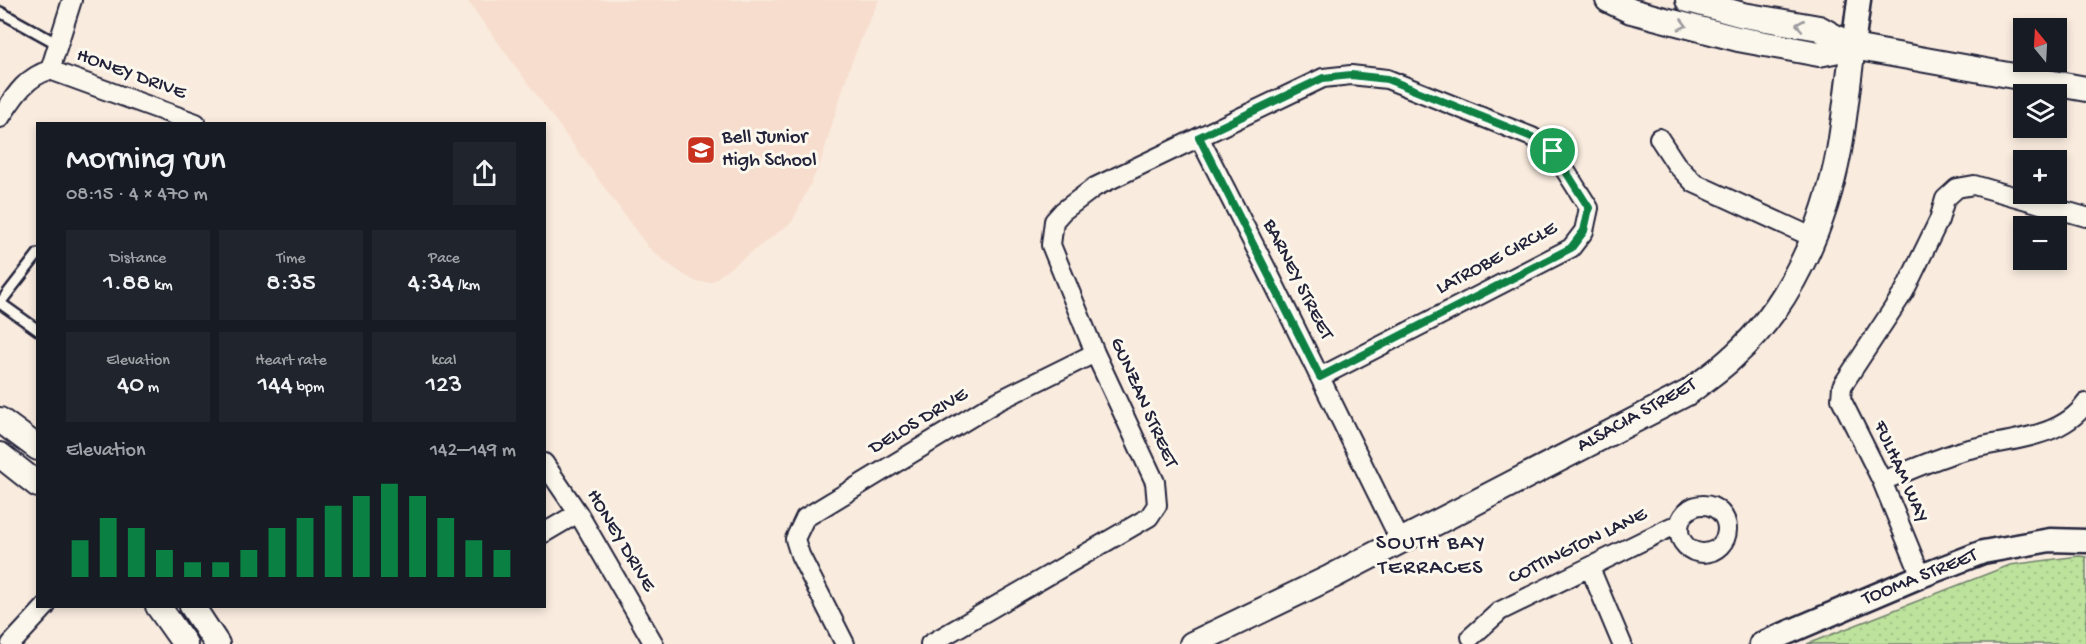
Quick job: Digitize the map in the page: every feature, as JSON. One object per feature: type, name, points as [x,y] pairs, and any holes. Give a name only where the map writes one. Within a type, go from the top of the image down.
[{"type":"main road","points":[[1608,0],[1631,11],[1738,39],[1819,54],[1853,47]]},
{"type":"main road","points":[[1688,0],[1743,15],[1819,28],[1853,47],[2086,89]]},
{"type":"main road","name":"ALSACIA STREET","points":[[1192,644],[1331,577],[1689,392],[1735,355],[1765,323],[1791,284],[1822,215],[1839,152],[1853,47]]},
{"type":"main road","points":[[0,420],[36,447]]},
{"type":"main road","points":[[0,455],[36,484]]},
{"type":"main road","points":[[159,608],[184,644]]},
{"type":"main road","points":[[193,608],[217,644]]},
{"type":"street","points":[[0,117],[22,85],[38,73],[50,70],[72,0]]},
{"type":"street","name":"ALSACIA STREET","points":[[1853,47],[1859,0]]},
{"type":"street","name":"HONEY DRIVE","points":[[50,70],[193,122]]},
{"type":"street","name":"LATROBE CIRCLE","points":[[1095,187],[1323,78],[1351,75],[1387,79],[1539,141],[1553,151],[1589,208],[1584,231],[1571,248],[1320,377]]},
{"type":"street","name":"BARNEY STREET","points":[[1199,137],[1400,540]]},
{"type":"street","points":[[1659,138],[1676,164],[1694,183],[1812,237]]},
{"type":"street","name":"FULHAM WAY","points":[[1921,576],[1882,481],[1841,399],[1842,386],[1904,292],[1939,220],[1945,199],[1957,188],[1974,185],[2086,217]]},
{"type":"street","name":"GUNZAN STREET","points":[[930,644],[1149,517],[1157,505],[1155,482],[1095,352],[1052,245],[1054,221],[1095,187]]},
{"type":"street","name":"DELOS DRIVE","points":[[845,644],[800,555],[795,539],[805,518],[996,402],[1095,352]]},
{"type":"street","points":[[1882,481],[1956,453],[2001,441],[2032,437],[2064,424],[2086,403]]},
{"type":"street","name":"HONEY DRIVE","points":[[546,466],[578,513],[654,644]]},
{"type":"street","points":[[546,532],[578,513]]},
{"type":"street","name":"COTTINGTON LANE","points":[[1471,638],[1500,611],[1671,526],[1679,528]]},
{"type":"street","name":"TOOMA STREET","points":[[1761,644],[1983,552],[2050,540],[2086,541]]},
{"type":"street","points":[[1590,568],[1622,644]]},
{"type":"street","points":[[11,644],[44,608]]},
{"type":"lane","points":[[0,12],[58,44]]},
{"type":"lane","points":[[36,257],[0,303],[36,329]]},
{"type":"shaded area","name":"Bell Junior High School","points":[[467,0],[879,0],[849,69],[820,164],[792,222],[711,282],[697,282],[667,263],[648,247]]},
{"type":"green space","points":[[2086,557],[2086,644],[1807,644],[2010,565]]},
{"type":"place","name":"Bell Junior High School","points":[[701,150]]},
{"type":"district","name":"SOUTH BAY TERRACES","points":[[1431,556]]},
{"type":"route","points":[[1351,75],[1387,79],[1532,137],[1553,151],[1589,208],[1584,231],[1571,248],[1320,377],[1199,137],[1323,78],[1351,75]]}]
